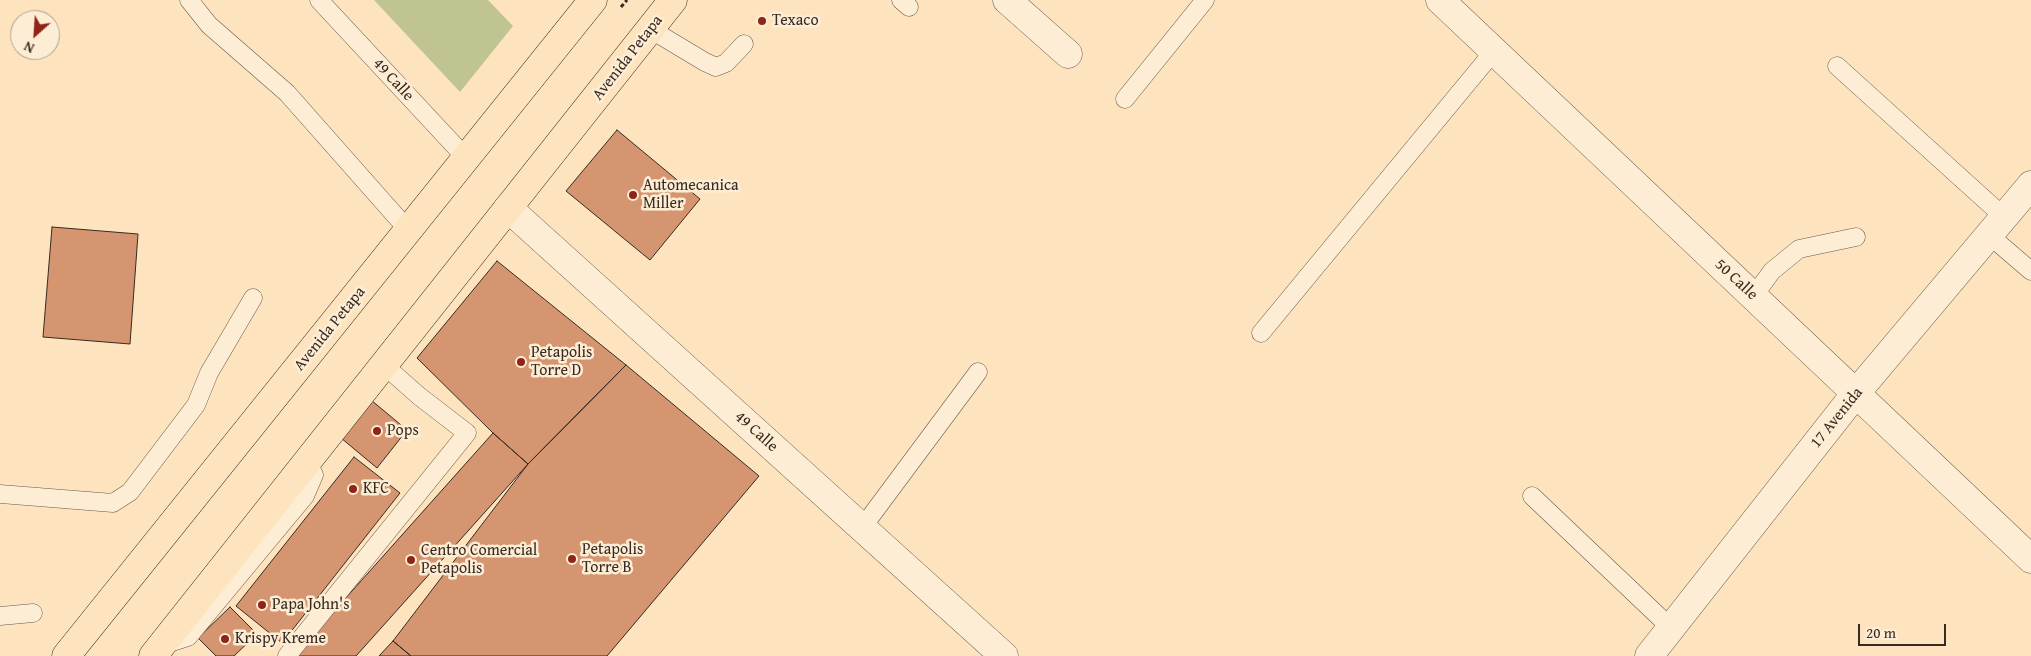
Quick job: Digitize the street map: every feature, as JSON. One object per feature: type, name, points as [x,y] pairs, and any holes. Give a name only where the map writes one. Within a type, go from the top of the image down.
[{"type":"main road","name":"Avenida Petapa","points":[[66,656],[593,0]]},
{"type":"main road","name":"Avenida Petapa","points":[[164,652],[308,462],[673,0]]},
{"type":"street","points":[[1008,0],[1068,54]]},
{"type":"street","name":"50 Calle","points":[[1440,0],[2031,559]]},
{"type":"street","name":"17 Avenida","points":[[1649,656],[1856,393],[2031,185]]},
{"type":"street","name":"49 Calle","points":[[508,208],[1004,656]]},
{"type":"lane","points":[[189,0],[209,25],[287,93],[409,231]]},
{"type":"lane","name":"49 Calle","points":[[318,0],[467,159]]},
{"type":"lane","points":[[1125,99],[1205,0]]},
{"type":"lane","points":[[650,29],[705,62],[716,66],[726,63],[744,44]]},
{"type":"lane","points":[[1260,333],[1494,51]]},
{"type":"lane","points":[[1837,66],[1996,226],[2031,271]]},
{"type":"lane","points":[[1754,296],[1772,271],[1799,249],[1856,236]]},
{"type":"lane","points":[[0,494],[113,503],[130,492],[196,405],[209,373],[253,298]]},
{"type":"lane","points":[[287,656],[467,433],[419,396],[385,366]]},
{"type":"lane","points":[[862,528],[978,372]]},
{"type":"lane","points":[[1532,496],[1670,628]]},
{"type":"lane","points":[[0,616],[33,613]]},
{"type":"green space","points":[[374,0],[488,0],[513,26],[460,92]]},
{"type":"building","name":"Automecanica Miller","points":[[617,130],[700,199],[650,260],[566,191]]},
{"type":"building","points":[[52,227],[138,234],[130,344],[43,337]]},
{"type":"building","name":"Petapolis Torre D","points":[[497,261],[626,365],[528,464],[493,433],[417,358]]},
{"type":"building","name":"Petapolis Torre B","points":[[626,365],[759,476],[607,656],[411,656],[393,641],[528,464]]},
{"type":"building","points":[[371,400],[407,430],[377,468],[341,438]]},
{"type":"building","name":"Centro Comercial Petapolis","points":[[493,433],[528,464],[356,656],[294,656]]},
{"type":"building","points":[[354,457],[400,493],[282,643],[236,606]]},
{"type":"building","points":[[230,607],[257,634],[234,656],[216,656],[198,638]]},
{"type":"building","points":[[393,641],[411,656],[379,656]]},
{"type":"place","name":"Texaco","points":[[762,21]]},
{"type":"place","name":"Automecanica Miller","points":[[633,195]]},
{"type":"place","name":"Petapolis Torre D","points":[[521,362]]},
{"type":"place","name":"Pops","points":[[377,431]]},
{"type":"place","name":"KFC","points":[[353,489]]},
{"type":"place","name":"Petapolis Torre B","points":[[572,559]]},
{"type":"place","name":"Centro Comercial Petapolis","points":[[411,560]]},
{"type":"place","name":"Papa John's","points":[[262,605]]},
{"type":"place","name":"Krispy Kreme","points":[[225,639]]}]
